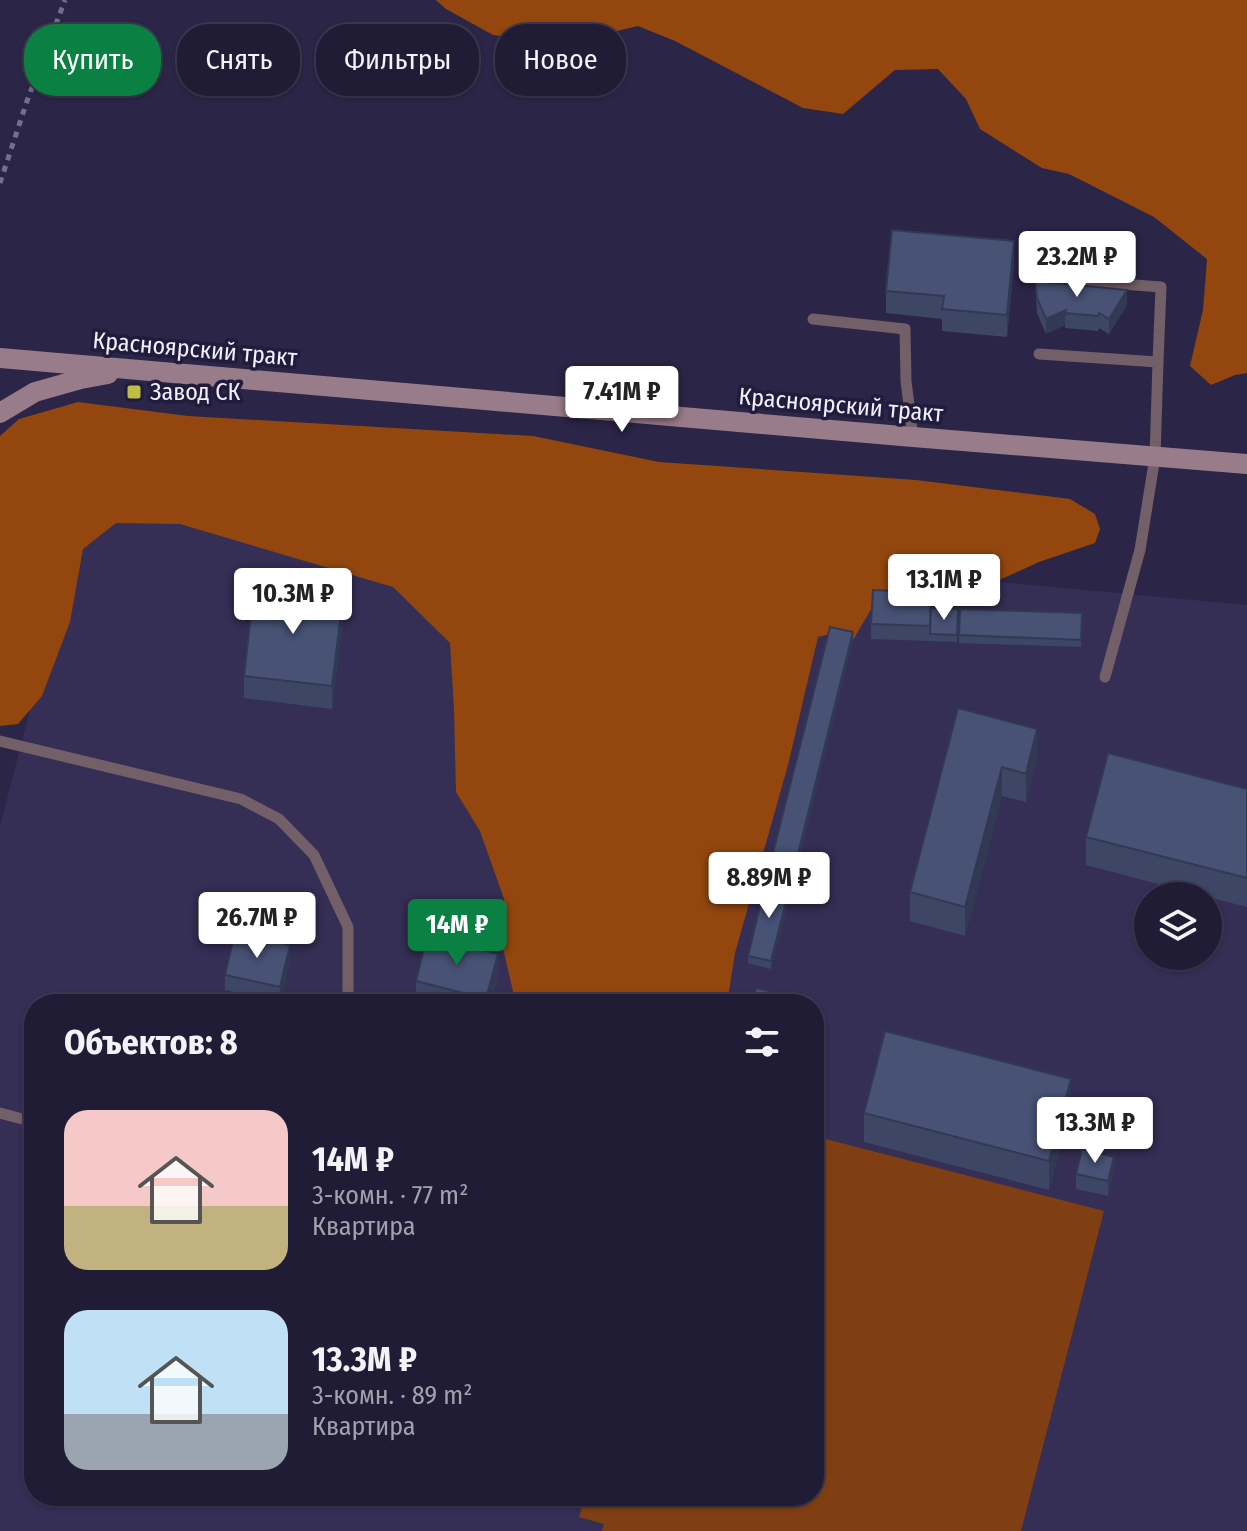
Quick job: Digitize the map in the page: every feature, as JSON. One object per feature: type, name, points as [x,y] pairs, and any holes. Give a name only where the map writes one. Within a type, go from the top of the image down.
[{"type":"main road","name":"Красноярский тракт","points":[[0,358],[1247,464]]},
{"type":"main road","points":[[0,413],[35,392],[134,369]]},
{"type":"lane","points":[[1082,281],[1161,287],[1155,457],[1140,550],[1105,677]]},
{"type":"lane","points":[[813,319],[905,329],[906,381],[913,437]]},
{"type":"lane","points":[[1039,354],[1158,362]]},
{"type":"lane","points":[[0,741],[241,799],[279,819],[314,855],[348,927],[348,994]]},
{"type":"lane","points":[[0,1113],[24,1119]]},
{"type":"path","points":[[0,183],[65,0]]},
{"type":"shaded area","points":[[436,0],[1247,0],[1247,373],[1211,385],[1190,366],[1203,310],[1207,259],[1154,217],[1069,174],[1042,168],[980,129],[966,99],[938,69],[895,70],[843,114],[803,108],[675,41],[638,26],[626,29],[626,24],[495,24],[495,35],[446,9]]},
{"type":"shaded area","points":[[78,402],[188,416],[533,436],[659,462],[916,480],[1070,499],[1095,514],[1100,529],[1095,543],[1039,562],[995,582],[911,596],[873,606],[853,640],[830,634],[818,637],[788,765],[735,953],[729,994],[514,994],[502,944],[504,899],[480,831],[456,792],[450,643],[393,587],[180,524],[116,523],[83,549],[70,622],[42,696],[18,724],[0,726],[0,436],[19,419]]},
{"type":"shaded area","points":[[85,497],[1247,605],[1247,1531],[0,1531],[0,826]]},
{"type":"shaded area","points":[[824,1139],[1104,1211],[1021,1531],[602,1531],[604,1524],[579,1517],[582,1506],[824,1506]]},
{"type":"building","points":[[892,230],[1014,241],[1007,315],[942,309],[944,296],[886,291]]},
{"type":"building","points":[[1035,281],[1127,290],[1109,319],[1099,313],[1098,316],[1065,313],[1066,310],[1046,319],[1037,298]]},
{"type":"building","points":[[896,581],[911,581],[910,592],[931,593],[930,626],[871,624],[873,590],[895,591]]},
{"type":"building","points":[[254,587],[343,597],[332,686],[244,676]]},
{"type":"building","points":[[931,608],[958,609],[957,635],[930,634]]},
{"type":"building","points":[[960,609],[1082,613],[1081,640],[959,635]]},
{"type":"building","points":[[830,627],[853,632],[794,870],[770,865]]},
{"type":"building","points":[[958,708],[1037,729],[1026,774],[1002,767],[965,907],[910,892]]},
{"type":"building","points":[[1108,753],[1247,789],[1247,878],[1086,837]]},
{"type":"building","points":[[766,880],[790,886],[771,961],[748,956]]},
{"type":"building","points":[[235,932],[290,945],[280,987],[225,975]]},
{"type":"building","points":[[427,936],[498,954],[487,994],[467,994],[416,981]]},
{"type":"building","points":[[756,988],[780,994],[754,994]]},
{"type":"building","points":[[885,1031],[1071,1079],[1049,1161],[864,1113]]},
{"type":"building","points":[[1082,1149],[1114,1157],[1108,1181],[1076,1174]]},
{"type":"place","name":"Завод СК","points":[[134,392]]}]
